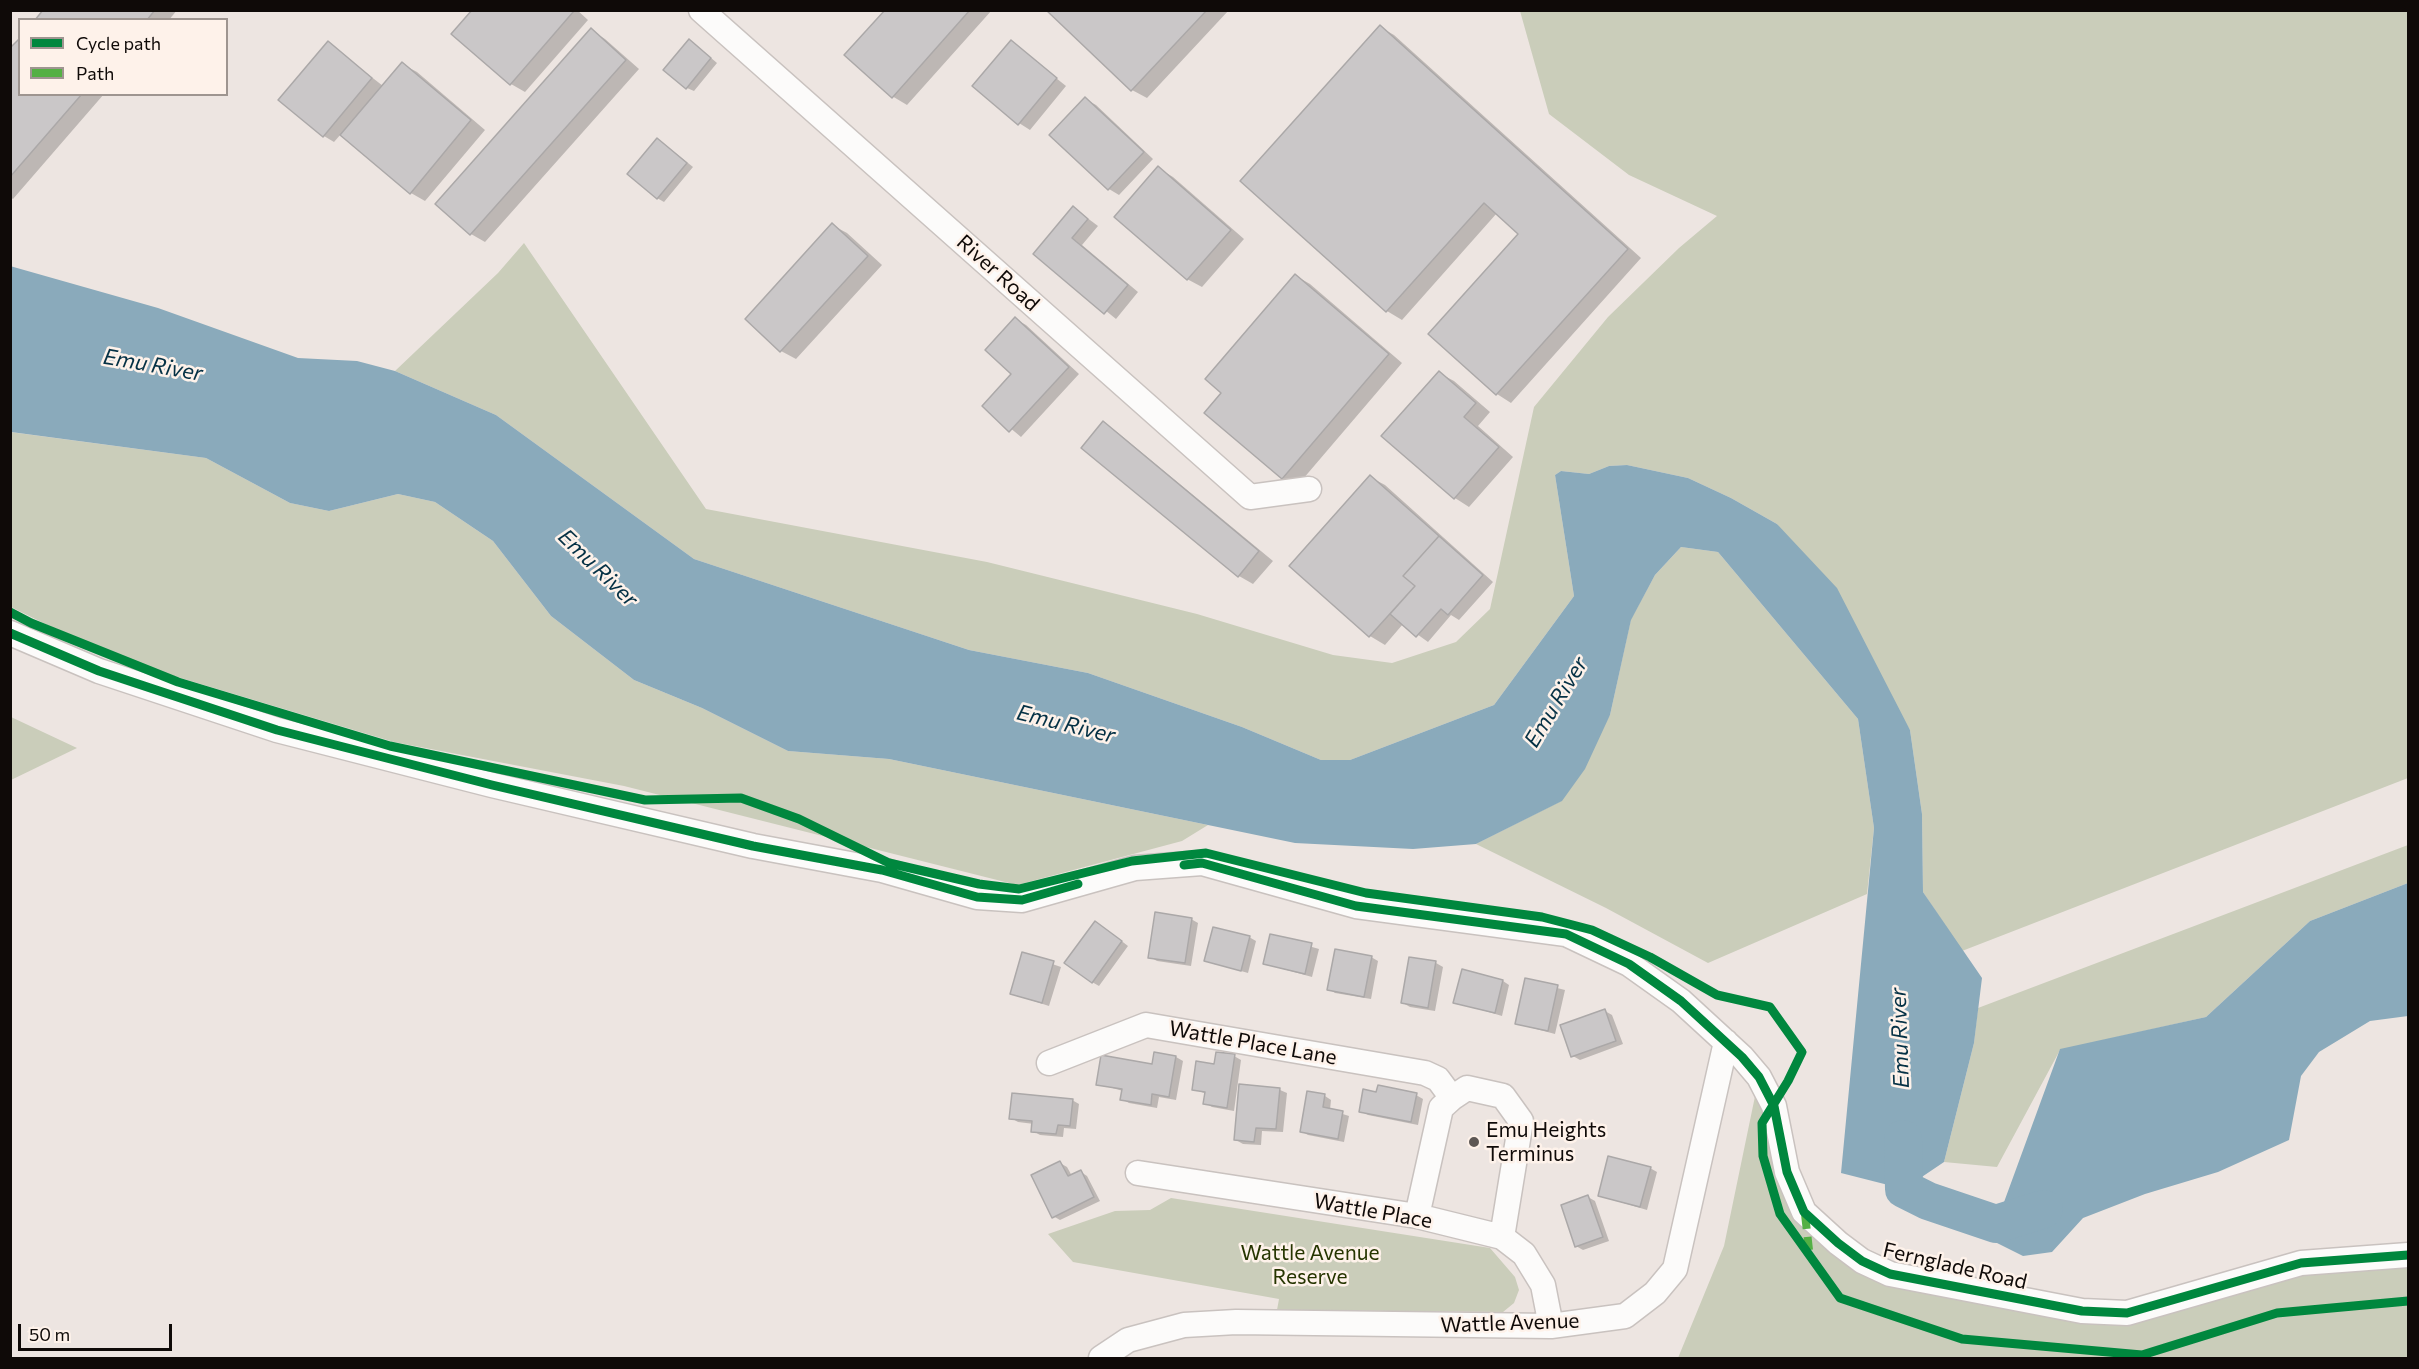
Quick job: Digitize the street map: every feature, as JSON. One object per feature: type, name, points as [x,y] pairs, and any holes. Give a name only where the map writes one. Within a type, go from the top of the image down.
[{"type":"street","name":"River Road","points":[[701,10],[1250,497],[1309,489]]},
{"type":"street","name":"Fernglade Road","points":[[10,633],[99,671],[277,730],[492,785],[742,844],[882,870],[977,897],[1022,900],[1135,868],[1202,863],[1356,906],[1566,934],[1629,964],[1681,1001],[1726,1042],[1759,1077],[1774,1106],[1787,1172],[1804,1212],[1862,1261],[1890,1274],[2082,1311],[2127,1313],[2301,1263],[2409,1255]]},
{"type":"street","name":"Wattle Place Lane","points":[[1049,1063],[1146,1025],[1425,1073],[1438,1079],[1452,1098]]},
{"type":"street","name":"Wattle Avenue","points":[[1101,1359],[1128,1340],[1184,1325],[1236,1322],[1551,1326],[1625,1316],[1655,1293],[1675,1269],[1726,1042]]},
{"type":"street","points":[[1417,1216],[1441,1108],[1467,1088],[1503,1096],[1521,1122],[1502,1237]]},
{"type":"street","name":"Wattle Place","points":[[1138,1173],[1417,1216],[1502,1237],[1524,1254],[1543,1285],[1551,1326]]},
{"type":"green space","points":[[1520,11],[2408,11],[2408,778],[1962,951],[1923,892],[1922,814],[1910,730],[1777,524],[1731,498],[1688,478],[1627,465],[1609,466],[1589,474],[1561,471],[1555,475],[1574,596],[1494,705],[1350,760],[1321,760],[1242,727],[1088,673],[969,650],[694,559],[496,415],[395,371],[498,273],[524,243],[706,509],[987,562],[1197,614],[1333,655],[1392,663],[1456,642],[1490,609],[1534,407],[1608,317],[1679,248],[1717,216],[1629,175],[1549,114]]},
{"type":"green space","points":[[10,432],[206,458],[290,503],[329,511],[398,494],[435,502],[493,541],[551,616],[634,680],[702,708],[788,751],[889,759],[1208,825],[1182,841],[1017,885],[624,786],[394,742],[114,658],[11,607]]},
{"type":"green space","points":[[1681,547],[1718,552],[1858,719],[1874,828],[1867,894],[1708,963],[1606,908],[1476,844],[1561,801],[1610,715],[1631,619],[1655,575]]},
{"type":"green space","points":[[11,717],[77,748],[11,780]]},
{"type":"green space","points":[[2408,845],[2408,883],[2310,921],[2206,1017],[2060,1050],[1997,1167],[1944,1162],[1974,1043],[1978,1008]]},
{"type":"green space","points":[[1759,1077],[1804,1212],[1862,1261],[2082,1311],[2301,1263],[2408,1255],[2408,1358],[1678,1358],[1724,1246]]},
{"type":"green space","name":"Wattle Avenue Reserve","points":[[1171,1198],[1490,1248],[1515,1277],[1519,1290],[1514,1303],[1503,1312],[1277,1310],[1279,1299],[1073,1262],[1048,1234],[1115,1211],[1150,1210]]},
{"type":"water","points":[[10,266],[158,308],[298,358],[357,361],[395,371],[496,415],[694,559],[969,650],[1088,673],[1242,727],[1321,760],[1350,760],[1494,705],[1574,596],[1555,475],[1561,471],[1589,474],[1609,466],[1627,465],[1688,478],[1731,498],[1777,524],[1837,588],[1910,730],[1922,814],[1923,892],[1982,978],[1974,1043],[1944,1162],[1904,1189],[1841,1173],[1874,828],[1858,719],[1718,552],[1681,547],[1655,575],[1631,620],[1610,715],[1585,769],[1562,801],[1476,844],[1413,849],[1295,843],[889,759],[788,751],[702,708],[634,680],[551,616],[493,541],[435,502],[398,494],[329,511],[290,503],[206,458],[11,432]]},
{"type":"water","points":[[2408,883],[2408,1016],[2370,1021],[2319,1052],[2301,1076],[2289,1140],[2218,1172],[2145,1194],[2083,1218],[2052,1252],[2023,1256],[1997,1243],[1996,1224],[2060,1049],[2206,1017],[2310,921]]},
{"type":"building","points":[[43,10],[155,10],[149,18],[37,18]]},
{"type":"building","points":[[472,10],[574,11],[510,85],[451,34]]},
{"type":"building","points":[[885,10],[970,10],[892,98],[844,55]]},
{"type":"building","points":[[1046,10],[1207,10],[1131,91]]},
{"type":"building","points":[[1380,25],[1628,249],[1496,395],[1428,334],[1518,234],[1484,203],[1386,312],[1240,181]]},
{"type":"building","points":[[591,28],[626,60],[470,235],[435,204]]},
{"type":"building","points":[[689,39],[711,58],[686,89],[663,70]]},
{"type":"building","points":[[18,40],[18,96],[80,96],[10,177],[10,48]]},
{"type":"building","points":[[1011,40],[1057,78],[1018,125],[972,86]]},
{"type":"building","points":[[328,41],[372,78],[323,137],[278,100]]},
{"type":"building","points":[[402,62],[471,120],[410,194],[340,135]]},
{"type":"building","points":[[1085,97],[1144,152],[1108,190],[1049,135]]},
{"type":"building","points":[[657,138],[687,163],[657,199],[627,174]]},
{"type":"building","points":[[1158,166],[1231,230],[1187,280],[1114,217]]},
{"type":"building","points":[[1073,206],[1088,219],[1072,238],[1128,285],[1104,314],[1033,254]]},
{"type":"building","points":[[832,223],[868,256],[780,352],[745,319]]},
{"type":"building","points":[[1295,274],[1389,354],[1282,479],[1204,413],[1221,393],[1205,379]]},
{"type":"building","points":[[1015,317],[1069,367],[1009,432],[982,406],[1011,374],[985,350]]},
{"type":"building","points":[[1439,371],[1476,403],[1464,417],[1499,447],[1454,499],[1381,436]]},
{"type":"building","points":[[1103,421],[1259,551],[1238,577],[1081,448]]},
{"type":"building","points":[[1370,475],[1439,536],[1403,576],[1415,586],[1369,637],[1289,566]]},
{"type":"building","points":[[1439,536],[1483,575],[1448,615],[1441,609],[1416,637],[1390,614],[1415,586],[1403,576]]},
{"type":"building","points":[[1155,912],[1192,918],[1185,963],[1148,958]]},
{"type":"building","points":[[1095,921],[1122,941],[1092,983],[1064,963]]},
{"type":"building","points":[[1213,927],[1250,936],[1241,971],[1204,961]]},
{"type":"building","points":[[1270,934],[1312,943],[1305,974],[1263,964]]},
{"type":"building","points":[[1335,949],[1372,956],[1364,997],[1327,990]]},
{"type":"building","points":[[1022,952],[1054,961],[1042,1003],[1010,994]]},
{"type":"building","points":[[1409,957],[1436,961],[1428,1008],[1401,1003]]},
{"type":"building","points":[[1462,969],[1503,980],[1495,1013],[1453,1003]]},
{"type":"building","points":[[1525,978],[1558,985],[1548,1031],[1515,1024]]},
{"type":"building","points":[[1605,1009],[1616,1041],[1571,1057],[1560,1025]]},
{"type":"building","points":[[1154,1052],[1176,1056],[1169,1097],[1152,1094],[1151,1105],[1120,1100],[1122,1089],[1096,1085],[1101,1055],[1152,1064]]},
{"type":"building","points":[[1216,1052],[1235,1054],[1227,1108],[1203,1104],[1205,1092],[1192,1090],[1196,1061],[1214,1064]]},
{"type":"building","points":[[1239,1084],[1280,1088],[1276,1129],[1256,1128],[1254,1142],[1234,1140]]},
{"type":"building","points":[[1378,1085],[1417,1093],[1411,1122],[1359,1112],[1363,1089],[1376,1092]]},
{"type":"building","points":[[1307,1091],[1325,1094],[1323,1107],[1343,1111],[1338,1139],[1300,1132]]},
{"type":"building","points":[[1012,1093],[1073,1099],[1070,1126],[1058,1125],[1056,1134],[1031,1132],[1032,1121],[1009,1119]]},
{"type":"building","points":[[1608,1156],[1651,1167],[1640,1207],[1598,1196]]},
{"type":"building","points":[[1060,1161],[1068,1176],[1081,1170],[1094,1197],[1052,1218],[1031,1175]]},
{"type":"building","points":[[1588,1195],[1603,1237],[1575,1247],[1561,1205]]},
{"type":"waterway","name":"Emu River","points":[[1903,1139],[1904,1189],[1928,1201],[1996,1224],[2044,1209]]},
{"type":"marked path","points":[[1805,1214],[1809,1250]]},
{"type":"cycle path","points":[[10,612],[31,623],[178,682],[390,746],[645,800],[741,798],[799,819],[889,863],[979,884],[1019,889],[1132,861],[1206,853],[1366,893],[1542,917],[1592,930],[1650,957],[1717,995],[1770,1007],[1802,1052],[1788,1081],[1762,1123],[1763,1156],[1780,1214],[1840,1298],[1962,1339],[2142,1355],[2277,1313],[2408,1301]]},
{"type":"cycle path","points":[[10,633],[99,671],[277,730],[492,785],[753,846],[882,870],[977,897],[1022,900],[1078,884]]},
{"type":"cycle path","points":[[1184,865],[1202,863],[1356,906],[1566,934],[1629,964],[1681,1001],[1742,1057],[1759,1077],[1774,1106],[1787,1172],[1804,1212],[1862,1261],[1890,1274],[2082,1311],[2127,1313],[2301,1263],[2408,1255]]},
{"type":"place","name":"Emu Heights Terminus","points":[[1474,1142]]}]
